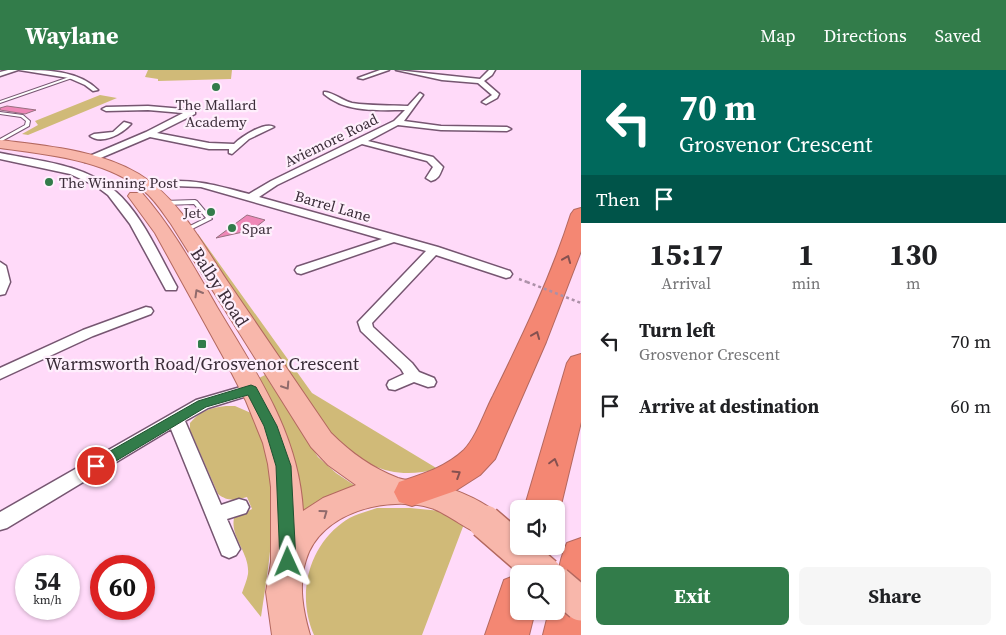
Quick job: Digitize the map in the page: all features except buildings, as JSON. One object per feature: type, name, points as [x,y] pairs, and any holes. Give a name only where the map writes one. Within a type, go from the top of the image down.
[{"type":"highway","points":[[406,492],[452,477],[474,461],[483,450],[534,342],[570,250],[581,214]]},
{"type":"highway","points":[[544,500],[581,363]]},
{"type":"highway","points":[[565,635],[581,555]]},
{"type":"highway","points":[[507,635],[511,620]]},
{"type":"main road","name":"Balby Road","points":[[0,142],[88,160],[122,171],[148,187],[164,203],[184,231],[321,440],[336,456],[359,474],[406,492]]},
{"type":"main road","name":"Balby Road","points":[[0,150],[86,168],[121,185],[136,195],[151,212],[164,232],[270,426],[284,466],[288,562]]},
{"type":"main road","points":[[291,635],[285,610],[284,585],[288,562],[296,543],[322,513],[340,503],[359,496],[379,492],[406,492],[450,502],[485,522],[535,565]]},
{"type":"main road","points":[[565,591],[581,604]]},
{"type":"street","points":[[0,74],[14,70]]},
{"type":"street","points":[[22,70],[73,76],[82,79],[93,88],[79,87]]},
{"type":"street","points":[[360,79],[386,70]]},
{"type":"street","points":[[399,70],[415,71],[442,78],[481,81],[492,70]]},
{"type":"street","points":[[481,81],[482,84],[496,94],[497,99],[486,102]]},
{"type":"street","points":[[327,97],[348,105],[428,101]]},
{"type":"street","points":[[137,108],[142,98]]},
{"type":"street","name":"Aviemore Road","points":[[250,198],[274,183],[397,123],[408,114],[415,101]]},
{"type":"street","points":[[106,109],[137,108],[202,113]]},
{"type":"street","points":[[88,160],[148,134],[192,112]]},
{"type":"street","points":[[397,123],[488,132],[507,129]]},
{"type":"street","points":[[115,134],[127,124]]},
{"type":"street","points":[[148,134],[234,149],[246,137],[270,127]]},
{"type":"street","points":[[94,136],[115,134],[138,138]]},
{"type":"street","points":[[360,141],[430,158],[438,167],[435,175],[431,178]]},
{"type":"street","points":[[0,156],[65,169],[86,177],[112,193],[125,208],[171,287]]},
{"type":"street","name":"Barrel Lane","points":[[148,187],[176,183],[196,184],[434,250],[506,274]]},
{"type":"street","points":[[301,270],[393,239]]},
{"type":"street","points":[[428,382],[413,376],[406,366],[366,328],[365,322],[434,250]]},
{"type":"street","points":[[0,266],[3,277],[0,291]]},
{"type":"street","points":[[0,374],[88,333],[146,311]]},
{"type":"street","points":[[395,385],[413,376]]},
{"type":"street","points":[[0,522],[202,404],[251,389]]},
{"type":"street","points":[[176,420],[229,549]]},
{"type":"street","points":[[215,516],[239,507]]},
{"type":"lane","points":[[0,102],[73,76]]},
{"type":"lane","points":[[0,113],[22,116],[28,121],[27,126],[22,130],[0,142]]},
{"type":"path","points":[[527,282],[581,303]]},
{"type":"shaded area","points":[[148,70],[232,70],[231,79],[158,81],[158,79],[145,77]]},
{"type":"shaded area","points":[[100,95],[117,98],[28,135],[22,134],[38,125],[35,121]]},
{"type":"shaded area","points":[[198,234],[312,393],[438,469],[409,473],[384,470],[361,460],[336,444],[196,239]]},
{"type":"shaded area","points":[[265,375],[318,457],[336,473],[357,487],[303,517],[257,379]]},
{"type":"shaded area","points":[[235,406],[251,413],[262,437],[268,462],[272,487],[271,539],[261,617],[242,593],[248,576],[248,566],[237,539],[234,525],[234,518],[252,509],[247,497],[232,500],[218,494],[190,430],[190,423],[202,413],[210,409]]},
{"type":"shaded area","points":[[377,508],[410,508],[441,511],[464,524],[422,635],[314,635],[306,605],[308,574],[313,560],[320,546],[342,523],[354,516]]},
{"type":"place","name":"The Mallard Academy","points":[[216,87]]},
{"type":"place","name":"The Winning Post","points":[[49,182]]},
{"type":"place","name":"Jet","points":[[211,212]]},
{"type":"place","name":"Spar","points":[[232,228]]},
{"type":"place","name":"Warmsworth Road/Grosvenor Crescent","points":[[202,344]]},
{"type":"route","points":[[96,466],[202,404],[251,389],[270,426],[284,466],[288,562]]}]
